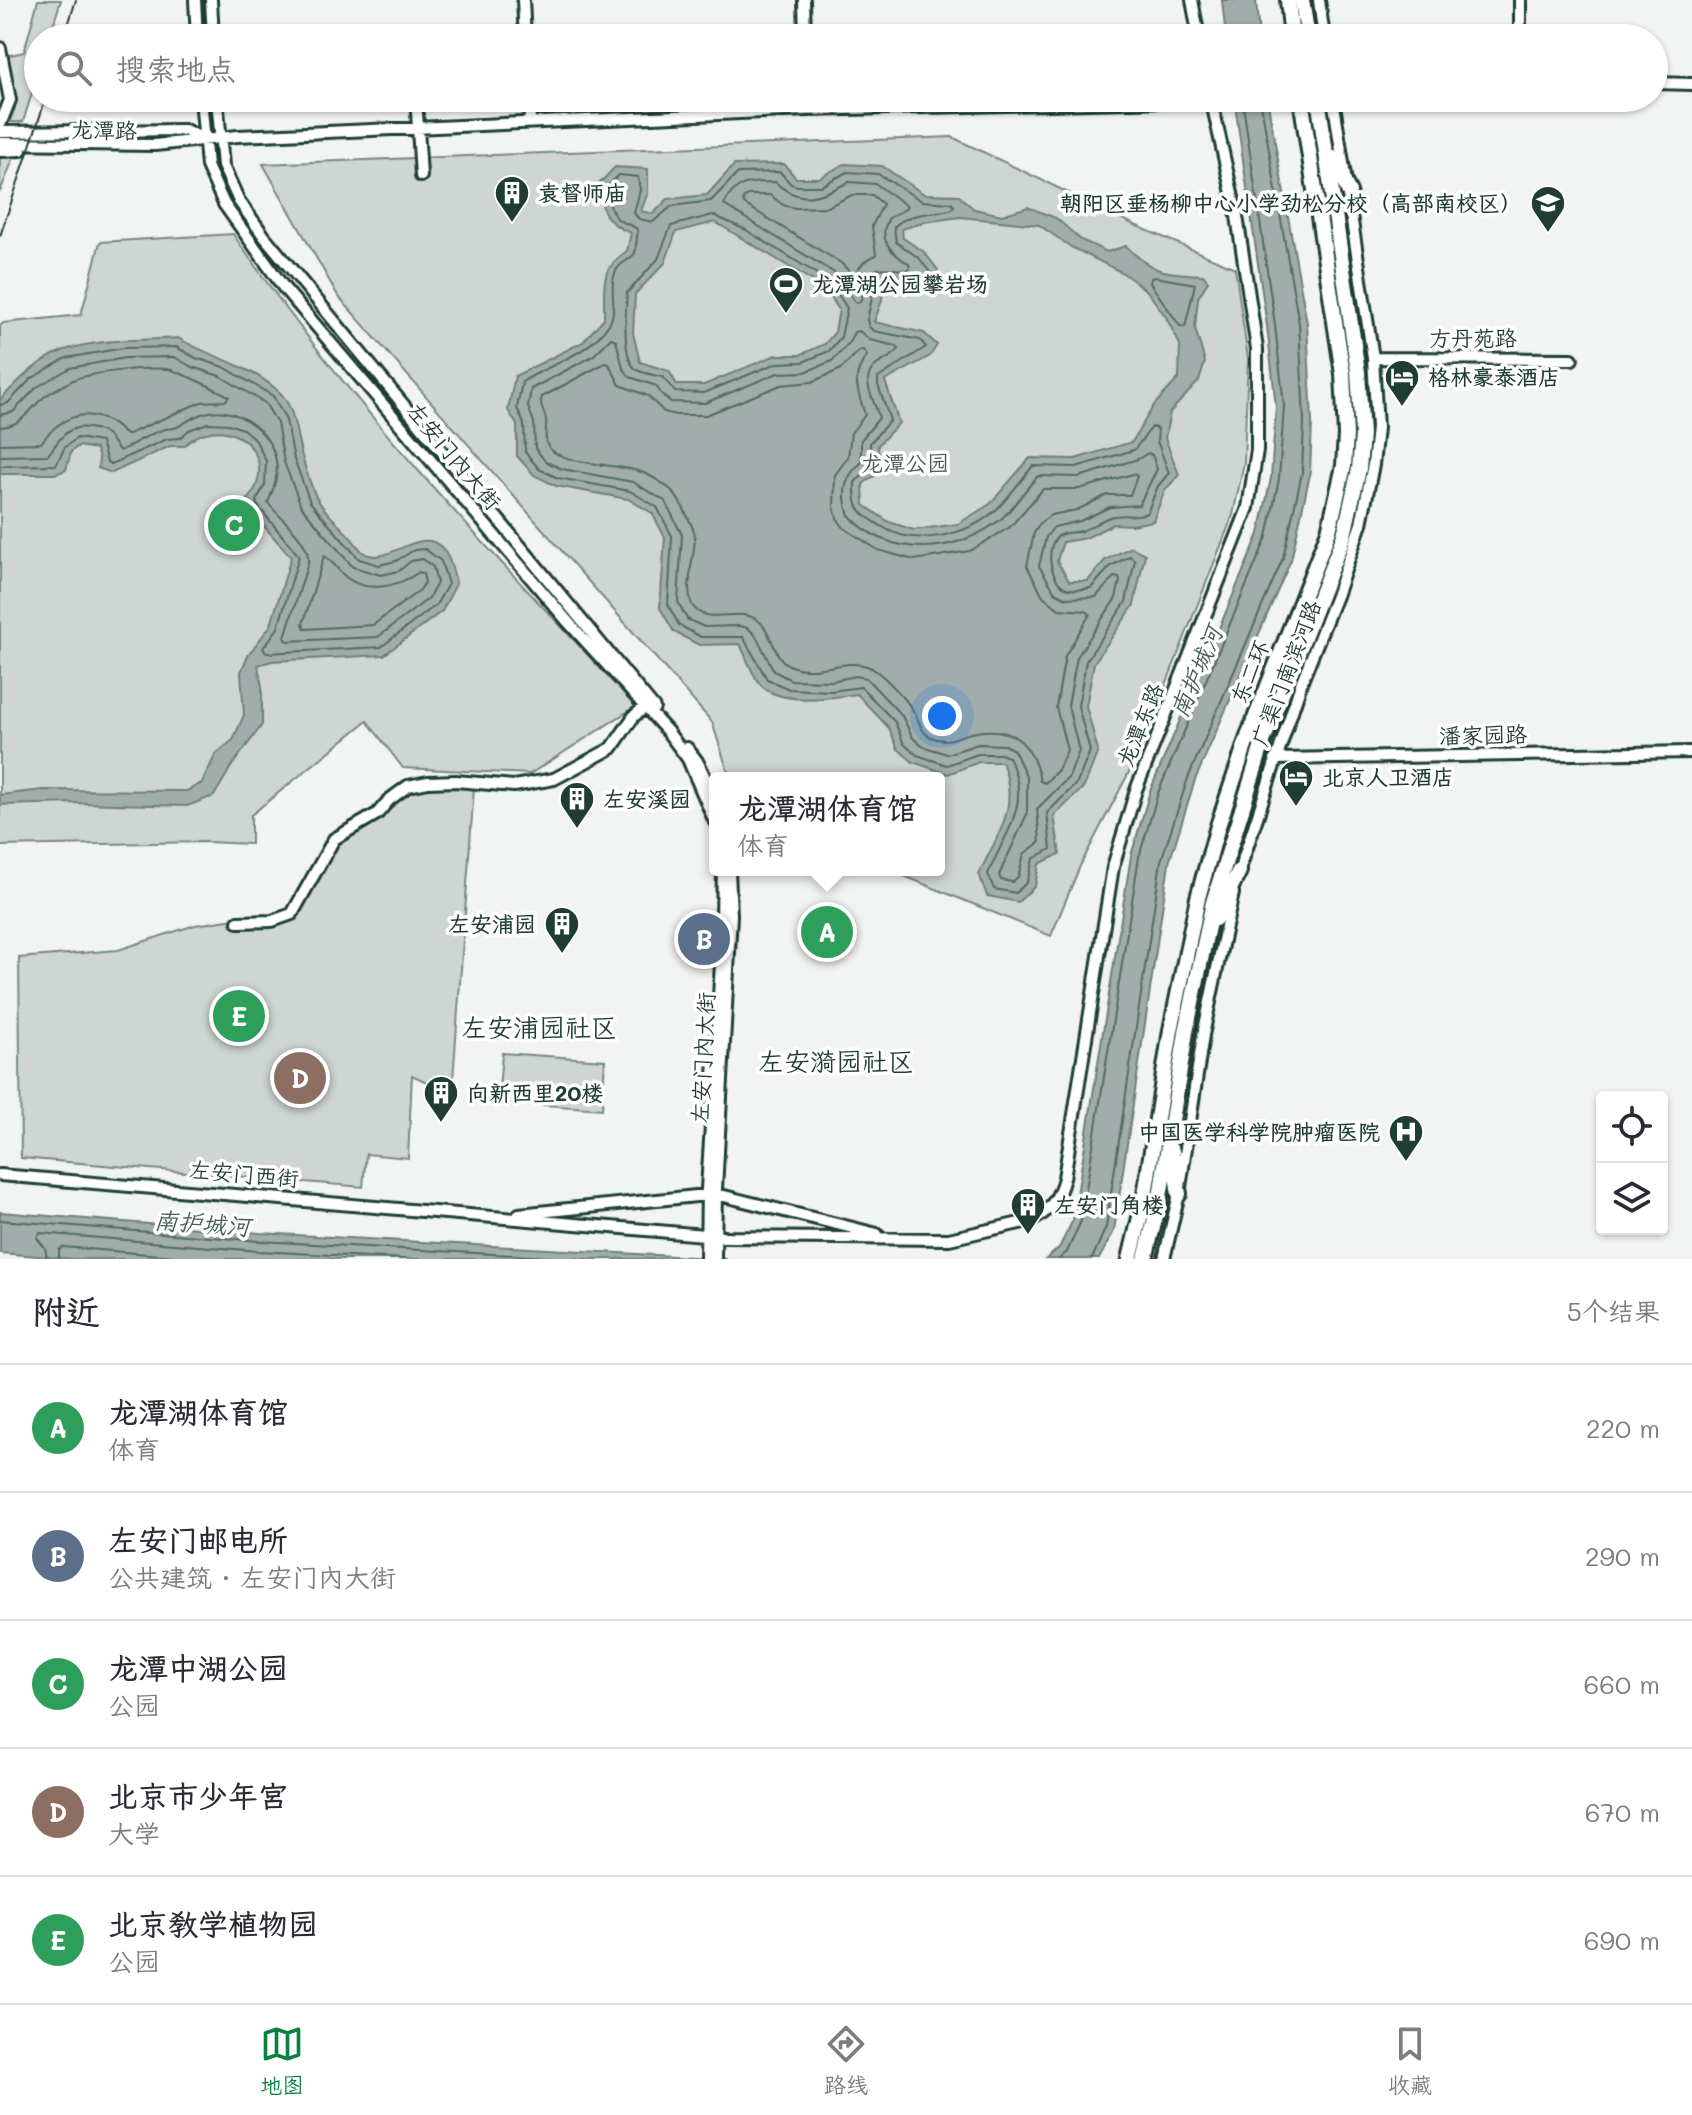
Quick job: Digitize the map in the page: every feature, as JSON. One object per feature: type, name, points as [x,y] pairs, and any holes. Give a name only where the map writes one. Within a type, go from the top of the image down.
[{"type":"highway","points":[[1288,0],[1291,24]]},
{"type":"highway","points":[[1303,2],[1306,24]]},
{"type":"highway","name":"东二环","points":[[1129,1255],[1144,1201],[1173,1018],[1198,898],[1249,734],[1329,531],[1344,466],[1343,374],[1303,112]]},
{"type":"highway","name":"东二环","points":[[1145,1259],[1157,1217],[1204,941],[1230,842],[1264,739],[1344,535],[1359,469],[1362,435],[1358,372],[1320,112]]},
{"type":"highway","points":[[1326,147],[1349,192]]},
{"type":"highway","points":[[1204,941],[1239,871]]},
{"type":"highway","points":[[1170,1137],[1179,1194]]},
{"type":"street","points":[[195,0],[196,24]]},
{"type":"street","points":[[211,0],[212,24]]},
{"type":"street","points":[[523,0],[524,24]]},
{"type":"street","points":[[804,0],[805,24]]},
{"type":"street","points":[[1192,0],[1196,24]]},
{"type":"street","points":[[1319,0],[1322,24]]},
{"type":"street","points":[[1520,0],[1520,24]]},
{"type":"street","points":[[0,48],[10,100],[0,125]]},
{"type":"street","points":[[1668,83],[1692,84]]},
{"type":"street","name":"左安门内大街","points":[[202,112],[207,166],[224,204],[284,288],[569,623],[634,697],[648,704],[688,759],[709,808]]},
{"type":"street","name":"左安门内大街","points":[[218,112],[223,166],[230,184],[280,257],[697,761],[709,786]]},
{"type":"street","points":[[417,112],[421,176]]},
{"type":"street","points":[[530,112],[530,122]]},
{"type":"street","name":"龙潭路","points":[[0,137],[186,144],[219,138],[684,112]]},
{"type":"street","name":"龙潭东路","points":[[711,1236],[949,1239],[1033,1220],[1052,1206],[1064,1178],[1113,867],[1136,790],[1248,508],[1257,450],[1257,349],[1237,216],[1214,112]]},
{"type":"street","name":"广渠门南滨河路","points":[[1164,1259],[1179,1194],[1205,1023],[1239,871],[1302,681],[1336,596],[1369,497],[1377,428],[1373,358],[1335,112]]},
{"type":"street","name":"龙潭路","points":[[0,151],[187,150],[204,139]]},
{"type":"street","name":"方丹苑路","points":[[1373,358],[1572,359]]},
{"type":"street","points":[[238,922],[272,921],[292,914],[334,839],[377,814],[408,786],[456,781],[514,786],[554,779],[612,748],[634,716],[648,704]]},
{"type":"street","name":"潘家园路","points":[[1275,759],[1692,752]]},
{"type":"street","name":"左安门内大街","points":[[711,1254],[723,876]]},
{"type":"street","name":"左安门内大街","points":[[712,1194],[731,915],[729,876]]},
{"type":"street","name":"左安门西街","points":[[0,1175],[711,1236]]},
{"type":"street","name":"龙潭东路","points":[[712,1194],[892,1237]]},
{"type":"street","name":"左安门西街","points":[[485,1215],[544,1213],[712,1194]]},
{"type":"green space","points":[[38,0],[61,0],[53,24],[32,24]]},
{"type":"green space","points":[[24,52],[26,112],[23,122],[9,122],[15,108],[6,56]]},
{"type":"green space","name":"龙潭公园","points":[[952,137],[1137,226],[1235,268],[1248,358],[1244,463],[1233,515],[1139,753],[1080,866],[1051,936],[904,876],[945,876],[945,772],[728,772],[712,722],[338,296],[263,164]]},
{"type":"green space","points":[[14,157],[0,192],[0,158]]},
{"type":"green space","points":[[233,234],[325,359],[374,419],[477,536],[636,706],[530,774],[403,768],[367,721],[251,815],[251,844],[0,846],[0,326],[3,323],[81,315],[100,242]]},
{"type":"green space","points":[[429,785],[474,787],[452,1094],[412,1075],[408,1158],[366,1154],[363,1187],[21,1158],[19,958],[118,950],[195,925],[235,919],[289,920],[337,843],[389,809],[409,789]]},
{"type":"green space","points":[[502,1053],[605,1060],[602,1109],[498,1102]]},
{"type":"water","points":[[1222,0],[1256,0],[1258,24],[1225,24]]},
{"type":"water","points":[[1236,112],[1269,112],[1307,323],[1312,422],[1310,474],[1291,560],[1195,780],[1169,863],[1114,1231],[1099,1259],[1046,1259],[1059,1248],[1073,1220],[1131,856],[1150,791],[1259,534],[1271,478],[1276,407]]},
{"type":"water","points":[[784,164],[796,178],[819,178],[844,164],[882,166],[924,194],[958,195],[974,209],[1002,215],[1028,207],[1056,218],[1081,240],[1107,252],[1126,246],[1160,270],[1203,275],[1208,281],[1198,298],[1195,328],[1205,362],[1199,381],[1170,412],[1165,438],[1179,475],[1165,490],[1153,521],[1132,525],[1113,524],[1086,538],[1063,542],[1057,561],[1069,581],[1088,581],[1105,560],[1131,547],[1145,554],[1134,605],[1094,663],[1086,706],[1098,751],[1084,787],[1054,816],[1060,854],[1039,864],[1035,886],[1018,902],[987,896],[979,874],[1008,807],[1007,778],[1002,762],[979,762],[948,774],[913,762],[898,749],[889,728],[857,694],[806,699],[779,695],[760,684],[740,644],[699,645],[674,632],[660,608],[665,537],[652,513],[628,499],[556,486],[534,475],[517,456],[517,425],[508,410],[515,376],[583,342],[604,318],[607,273],[611,265],[627,251],[631,233],[615,225],[606,215],[598,185],[615,167],[648,169],[648,192],[641,211],[653,214],[668,199],[707,195],[734,165]],"holes":[[[960,217],[1039,225],[1071,247],[1123,273],[1147,291],[1166,317],[1180,345],[1179,378],[1154,405],[1132,442],[1075,459],[1030,458],[990,504],[958,524],[914,530],[889,522],[864,505],[863,484],[880,472],[878,445],[899,423],[885,381],[930,356],[937,345],[924,333],[874,322],[882,300],[883,285],[907,289],[933,288],[938,270],[924,252],[903,238],[902,229]],[[715,222],[826,289],[839,310],[835,332],[825,344],[800,355],[776,355],[704,385],[677,385],[669,371],[640,362],[633,333],[635,294],[665,263],[676,232]]]},
{"type":"water","points":[[178,338],[253,373],[283,396],[291,411],[316,497],[362,552],[376,556],[428,541],[439,545],[449,558],[456,584],[442,611],[384,655],[272,661],[258,665],[262,687],[262,725],[214,796],[187,806],[78,803],[0,805],[0,795],[43,790],[187,791],[202,783],[216,754],[233,740],[244,715],[241,672],[248,655],[271,625],[291,557],[250,510],[247,500],[256,486],[259,469],[249,445],[238,436],[211,432],[197,436],[184,446],[170,446],[112,473],[98,468],[96,449],[78,446],[71,452],[66,470],[55,474],[0,474],[0,400],[38,365],[65,350],[93,343]]},
{"type":"water","points":[[0,1212],[260,1233],[727,1259],[75,1259],[0,1253]]},
{"type":"railway","points":[[68,24],[76,0]]},
{"type":"railway","points":[[0,236],[41,112]]},
{"type":"place","name":"袁督师庙","points":[[512,224]]},
{"type":"place","name":"朝阳区垂杨柳中心小学劲松分校（高部南校区）","points":[[1548,234]]},
{"type":"place","name":"龙潭湖公园攀岩场","points":[[786,315]]},
{"type":"place","name":"格林豪泰酒店","points":[[1402,408]]},
{"type":"place","name":"龙潭中湖公园","points":[[234,525]]},
{"type":"place","name":"北京人卫酒店","points":[[1296,808]]},
{"type":"place","name":"左安溪园","points":[[577,830]]},
{"type":"place","name":"龙潭湖体育馆","points":[[827,932]]},
{"type":"place","name":"左安门邮电所","points":[[704,939]]},
{"type":"place","name":"左安浦园","points":[[562,955]]},
{"type":"place","name":"北京教学植物园","points":[[239,1016]]},
{"type":"place","name":"北京市少年宫","points":[[300,1078]]},
{"type":"place","name":"向新西里20楼","points":[[441,1124]]},
{"type":"place","name":"中国医学科学院肿瘤医院","points":[[1406,1163]]},
{"type":"place","name":"左安门角楼","points":[[1028,1236]]},
{"type":"district","name":"左安浦园社区","points":[[539,1028]]},
{"type":"district","name":"左安漪园社区","points":[[836,1062]]},
{"type":"water label","name":"南护城河","points":[[1197,672]]},
{"type":"water label","name":"南护城河","points":[[202,1224]]}]
